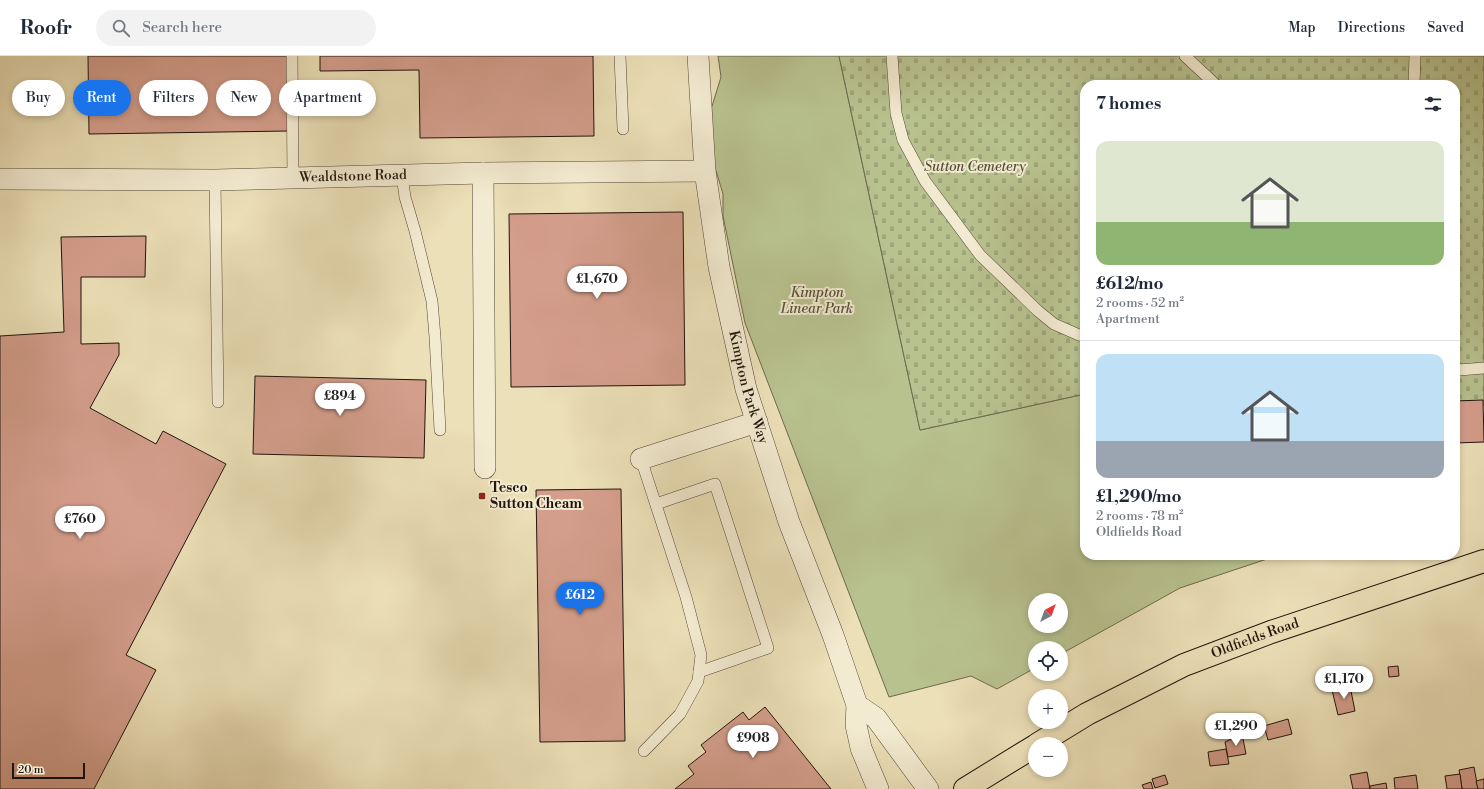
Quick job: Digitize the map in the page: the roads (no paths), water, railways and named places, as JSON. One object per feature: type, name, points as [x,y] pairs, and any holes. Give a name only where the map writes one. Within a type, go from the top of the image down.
[{"type":"highway","name":"Oldfields Road","points":[[1049,737],[1087,714],[1184,664],[1271,632],[1484,561]]},
{"type":"highway","points":[[965,789],[1028,750]]},
{"type":"street","name":"Kimpton Park Way","points":[[698,56],[705,171],[720,268],[746,389],[789,522],[833,635],[857,705],[856,725],[861,748],[878,789]]},
{"type":"street","name":"Wealdstone Road","points":[[0,179],[215,180],[483,173],[705,171]]},
{"type":"street","points":[[483,173],[485,468]]},
{"type":"street","points":[[641,459],[756,422]]},
{"type":"street","points":[[857,705],[876,718],[928,789]]},
{"type":"lane","points":[[292,56],[293,179]]},
{"type":"lane","points":[[620,56],[623,129]]},
{"type":"lane","points":[[892,56],[896,113],[903,140],[925,181],[980,255],[1038,311],[1054,324],[1080,335]]},
{"type":"lane","points":[[1185,56],[1211,80]]},
{"type":"lane","points":[[1414,80],[1415,56]]},
{"type":"lane","points":[[402,176],[405,197],[432,301],[436,337],[440,430]]},
{"type":"lane","points":[[215,180],[218,402]]},
{"type":"lane","points":[[1460,370],[1484,368]]},
{"type":"lane","points":[[641,459],[686,597],[701,655],[698,681],[680,714],[644,751]]},
{"type":"lane","points":[[656,504],[715,484],[768,648],[699,672]]},
{"type":"place","name":"Tesco Sutton Cheam","points":[[482,496]]},
{"type":"park label","name":"Sutton Cemetery","points":[[975,167]]},
{"type":"park label","name":"Kimpton Linear Park","points":[[817,302]]}]
